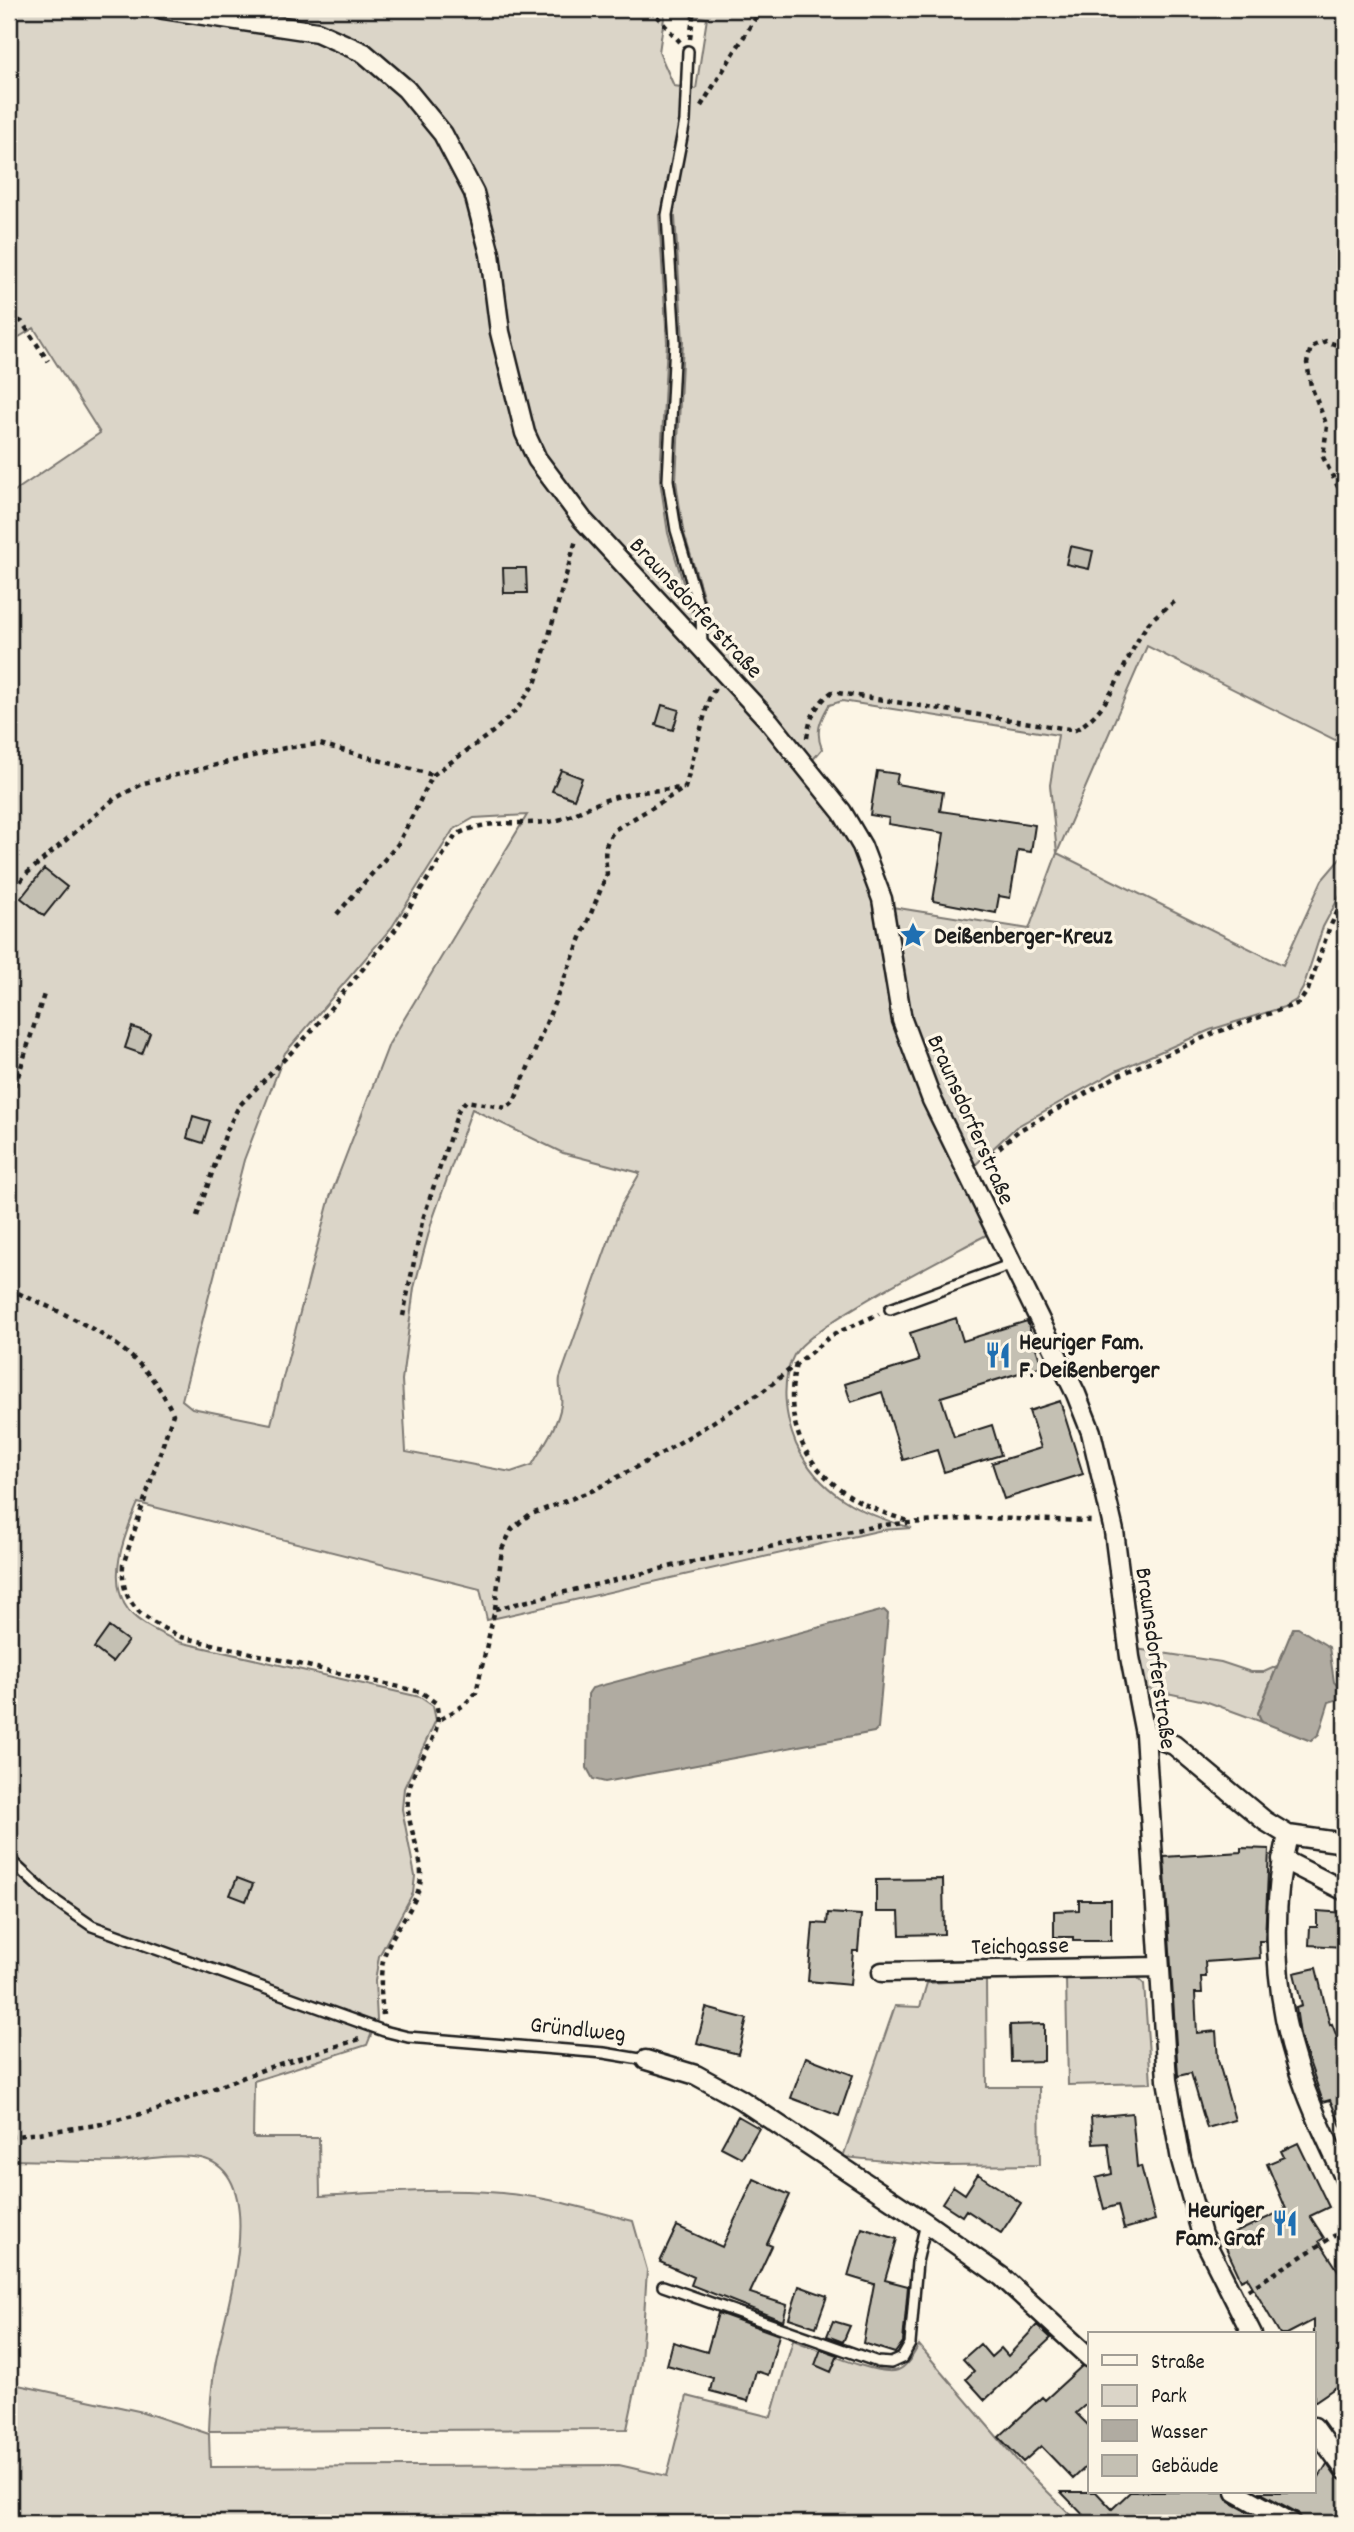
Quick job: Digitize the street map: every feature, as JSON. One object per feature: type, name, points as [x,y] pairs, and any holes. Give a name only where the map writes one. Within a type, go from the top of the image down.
[{"type":"street","name":"Braunsdorferstraße","points":[[163,9],[317,32],[364,53],[405,89],[443,134],[474,193],[490,254],[500,332],[525,433],[537,459],[582,519],[702,645],[806,766],[842,812],[874,874],[882,899],[902,1020],[932,1100],[1076,1394],[1091,1432],[1112,1521],[1130,1657],[1145,1734],[1167,2080],[1181,2160],[1202,2235],[1251,2332]]},
{"type":"street","points":[[1145,1734],[1174,1745],[1265,1821],[1288,1835],[1345,1843]]},
{"type":"street","points":[[1288,1835],[1277,1893],[1277,1931],[1284,2006],[1296,2064],[1345,2179]]},
{"type":"street","points":[[1282,1859],[1345,1891]]},
{"type":"street","name":"Teichgasse","points":[[882,1972],[1159,1967]]},
{"type":"street","name":"Gründlweg","points":[[646,2060],[696,2075],[740,2099],[926,2223],[1002,2277],[1088,2356]]},
{"type":"street","points":[[1316,2430],[1345,2470]]},
{"type":"street","points":[[1240,2494],[1292,2523]]},
{"type":"lane","points":[[688,51],[685,121],[667,215],[675,342],[668,480],[676,530],[701,614],[702,645]]},
{"type":"lane","points":[[890,1309],[1012,1264]]},
{"type":"lane","name":"Gründlweg","points":[[9,1859],[50,1897],[92,1926],[384,2031],[408,2037],[604,2053],[646,2060]]},
{"type":"lane","points":[[663,2286],[891,2364],[902,2358],[910,2344],[917,2262],[926,2223]]},
{"type":"path","points":[[650,9],[688,51]]},
{"type":"path","points":[[688,51],[694,9]]},
{"type":"path","points":[[685,121],[706,101],[761,9]]},
{"type":"path","points":[[9,316],[22,322],[48,361]]},
{"type":"path","points":[[1345,348],[1326,341],[1311,347],[1307,363],[1311,386],[1327,426],[1323,457],[1345,501]]},
{"type":"path","points":[[337,914],[398,844],[433,775],[494,731],[519,707],[536,681],[582,519]]},
{"type":"path","points":[[806,766],[810,721],[819,702],[832,692],[1075,730],[1091,721],[1105,703],[1149,623],[1178,600]]},
{"type":"path","points":[[403,1316],[422,1222],[459,1109],[466,1101],[507,1108],[514,1102],[607,874],[604,849],[607,839],[616,829],[685,788],[709,699],[717,685],[729,676]]},
{"type":"path","points":[[9,898],[25,875],[114,799],[144,783],[285,748],[320,744],[433,775]]},
{"type":"path","points":[[197,1216],[227,1130],[239,1106],[310,1033],[395,930],[456,835],[471,827],[520,821],[548,822],[573,816],[603,801],[640,792],[685,788]]},
{"type":"path","points":[[972,1183],[984,1160],[1018,1131],[1081,1095],[1190,1043],[1299,1003],[1308,990],[1329,929],[1345,896]]},
{"type":"path","points":[[9,1105],[45,991]]},
{"type":"path","points":[[9,1289],[88,1325],[111,1340],[140,1363],[162,1389],[173,1414],[123,1565],[122,1585],[133,1606],[155,1624],[181,1637],[421,1692],[436,1703],[441,1720]]},
{"type":"path","points":[[9,2137],[97,2125],[157,2110],[273,2066],[384,2031],[380,1981],[384,1956],[417,1895],[421,1876],[407,1808],[409,1788],[441,1720],[464,1705],[476,1693],[495,1609],[502,1549],[512,1529],[529,1515],[594,1490],[695,1433],[762,1392],[832,1335],[890,1309]]},
{"type":"path","points":[[797,1362],[791,1407],[799,1436],[812,1463],[833,1484],[859,1503],[914,1522]]},
{"type":"path","points":[[495,1609],[677,1565],[882,1525],[977,1518],[1112,1521]]},
{"type":"path","points":[[1232,2299],[1345,2229]]},
{"type":"green space","points":[[9,9],[1345,9],[1345,745],[1147,646],[1057,853],[1050,785],[1058,735],[842,701],[829,705],[823,716],[819,732],[822,749],[811,762],[713,644],[708,612],[683,530],[676,481],[683,342],[675,217],[659,215],[667,342],[660,480],[668,533],[692,618],[686,619],[588,513],[530,463],[577,525],[697,651],[837,817],[856,850],[876,912],[894,1023],[924,1103],[988,1234],[853,1309],[806,1342],[794,1355],[790,1365],[786,1400],[789,1423],[796,1444],[805,1461],[829,1489],[876,1516],[912,1528],[882,1530],[487,1620],[480,1589],[138,1503],[123,1543],[118,1571],[122,1599],[134,1616],[159,1632],[179,1642],[420,1697],[433,1706],[436,1720],[404,1788],[402,1809],[415,1876],[413,1893],[379,1956],[375,1981],[377,2020],[367,2045],[254,2081],[253,2138],[319,2138],[320,2196],[435,2191],[493,2192],[550,2200],[633,2221],[647,2270],[641,2362],[627,2429],[209,2431],[214,2371],[239,2243],[239,2214],[234,2188],[222,2169],[201,2158],[190,2157],[116,2162],[9,2160],[9,495],[100,433],[34,328],[9,343]],"holes":[[[665,11],[707,18],[696,89],[674,86],[659,52]],[[527,815],[389,1044],[330,1197],[271,1424],[192,1408],[182,1400],[244,1160],[285,1053],[392,927],[453,830],[474,818]],[[472,1109],[563,1153],[640,1173],[621,1206],[560,1378],[561,1402],[557,1421],[532,1465],[511,1472],[406,1452],[402,1380],[414,1288],[432,1221]]]},
{"type":"green space","points":[[1057,853],[1283,965],[1322,880],[1345,853],[1345,886],[1323,927],[1303,988],[1296,1000],[1284,1007],[1210,1030],[1116,1071],[1016,1127],[973,1167],[938,1097],[909,1018],[892,907],[1029,929]]},
{"type":"green space","points":[[1136,1649],[1221,1662],[1251,1672],[1264,1672],[1277,1666],[1258,1713],[1262,1722],[1205,1701],[1143,1688]]},
{"type":"green space","points":[[1137,1977],[1144,1984],[1151,2083],[1068,2085],[1066,1979]]},
{"type":"green space","points":[[986,1980],[987,2087],[1039,2087],[1040,2165],[937,2166],[843,2157],[895,2006],[920,2007],[927,1983]]},
{"type":"green space","points":[[793,2340],[862,2366],[889,2371],[905,2366],[919,2345],[1021,2465],[1079,2523],[9,2523],[9,2383],[143,2412],[209,2434],[210,2467],[619,2465],[667,2476],[687,2396],[771,2417]]},
{"type":"water","points":[[884,1610],[888,1614],[878,1728],[874,1732],[605,1782],[593,1779],[587,1768],[588,1694],[592,1688]]},
{"type":"water","points":[[1293,1628],[1298,1628],[1329,1647],[1334,1682],[1345,1693],[1345,1697],[1329,1702],[1319,1734],[1311,1741],[1262,1722],[1258,1713]]},
{"type":"building","points":[[1070,546],[1093,551],[1089,569],[1066,564]]},
{"type":"building","points":[[503,568],[526,568],[527,593],[504,593]]},
{"type":"building","points":[[662,705],[679,710],[673,730],[656,725]]},
{"type":"building","points":[[561,770],[582,778],[574,799],[552,791]]},
{"type":"building","points":[[877,771],[898,774],[896,784],[943,792],[940,811],[1035,825],[1031,852],[1018,850],[1010,898],[999,896],[996,913],[933,901],[944,833],[888,824],[889,818],[870,815]]},
{"type":"building","points":[[44,869],[67,887],[44,916],[21,898]]},
{"type":"building","points":[[132,1027],[150,1033],[142,1054],[125,1048]]},
{"type":"building","points":[[193,1116],[210,1121],[203,1143],[187,1138]]},
{"type":"building","points":[[956,1318],[963,1341],[1027,1321],[1042,1366],[941,1397],[954,1437],[992,1425],[1001,1455],[944,1472],[937,1450],[903,1460],[882,1392],[851,1402],[845,1384],[919,1361],[910,1333]]},
{"type":"building","points":[[1060,1401],[1083,1474],[1004,1499],[992,1463],[1041,1448],[1029,1411]]},
{"type":"building","points":[[109,1627],[128,1641],[112,1662],[94,1648]]},
{"type":"building","points":[[1241,1848],[1269,1849],[1265,1941],[1259,1941],[1260,1958],[1205,1962],[1206,1977],[1201,1977],[1202,1993],[1195,1993],[1197,2033],[1216,2031],[1218,2060],[1235,2120],[1207,2128],[1191,2073],[1178,2076],[1164,1857],[1241,1852]]},
{"type":"building","points":[[237,1878],[253,1884],[246,1901],[230,1895]]},
{"type":"building","points":[[943,1879],[944,1934],[900,1935],[899,1912],[876,1912],[876,1880]]},
{"type":"building","points":[[1079,1900],[1111,1900],[1111,1941],[1073,1941],[1073,1937],[1054,1937],[1054,1911],[1079,1910]]},
{"type":"building","points":[[1317,1911],[1345,1913],[1343,1947],[1309,1945],[1310,1927],[1317,1927]]},
{"type":"building","points":[[828,1913],[861,1915],[858,1951],[853,1951],[850,1985],[808,1981],[813,1923],[827,1924]]},
{"type":"building","points":[[1316,1968],[1330,2025],[1332,2024],[1345,2058],[1345,2135],[1330,2100],[1323,2102],[1300,2035],[1296,2008],[1302,2006],[1294,1973]]},
{"type":"building","points":[[706,2008],[747,2019],[738,2054],[697,2043]]},
{"type":"building","points":[[1044,2024],[1044,2061],[1011,2062],[1010,2025]]},
{"type":"building","points":[[806,2057],[853,2075],[839,2116],[791,2098]]},
{"type":"building","points":[[1132,2113],[1137,2167],[1141,2166],[1155,2220],[1124,2229],[1118,2205],[1104,2209],[1096,2178],[1112,2174],[1108,2143],[1093,2144],[1091,2117]]},
{"type":"building","points":[[738,2116],[759,2128],[742,2158],[721,2147]]},
{"type":"building","points":[[1298,2143],[1329,2207],[1310,2216],[1324,2238],[1319,2241],[1345,2281],[1345,2381],[1316,2401],[1314,2320],[1291,2332],[1279,2332],[1247,2277],[1241,2280],[1222,2239],[1286,2209],[1267,2164],[1284,2157],[1281,2151]]},
{"type":"building","points":[[978,2174],[1021,2203],[1001,2233],[966,2210],[962,2216],[942,2203],[953,2186],[965,2194]]},
{"type":"building","points":[[754,2179],[790,2195],[767,2244],[772,2246],[750,2293],[787,2305],[783,2321],[691,2285],[694,2277],[660,2262],[677,2226],[722,2247]]},
{"type":"building","points":[[862,2228],[897,2239],[885,2280],[908,2286],[903,2342],[895,2353],[863,2343],[874,2284],[848,2276]]},
{"type":"building","points":[[799,2286],[827,2296],[816,2327],[789,2318]]},
{"type":"building","points":[[718,2313],[779,2335],[768,2375],[756,2371],[748,2401],[710,2391],[713,2378],[667,2365],[673,2342],[707,2352]]},
{"type":"building","points":[[833,2321],[850,2326],[843,2342],[827,2336]]},
{"type":"building","points":[[1037,2325],[1051,2338],[985,2400],[966,2379],[974,2371],[963,2359],[980,2344],[991,2357],[1001,2348],[1008,2356]]},
{"type":"building","points":[[821,2349],[838,2355],[831,2372],[815,2365]]},
{"type":"building","points":[[1082,2366],[1088,2368],[1088,2403],[1076,2413],[1088,2425],[1088,2465],[1073,2479],[1041,2446],[1023,2462],[999,2437],[1042,2397],[1045,2400]]},
{"type":"building","points":[[1327,2464],[1336,2477],[1345,2481],[1345,2523],[1303,2523],[1298,2513],[1263,2494],[1316,2494],[1316,2482]]},
{"type":"building","points":[[1061,2492],[1098,2494],[1112,2509],[1128,2494],[1226,2494],[1230,2502],[1269,2523],[1091,2523]]},
{"type":"place","name":"Deißenberger-Kreuz","points":[[913,935]]},
{"type":"place","name":"Heuriger Fam. F. Deißenberger","points":[[998,1355]]},
{"type":"place","name":"Heuriger Fam. Graf","points":[[1285,2223]]}]
